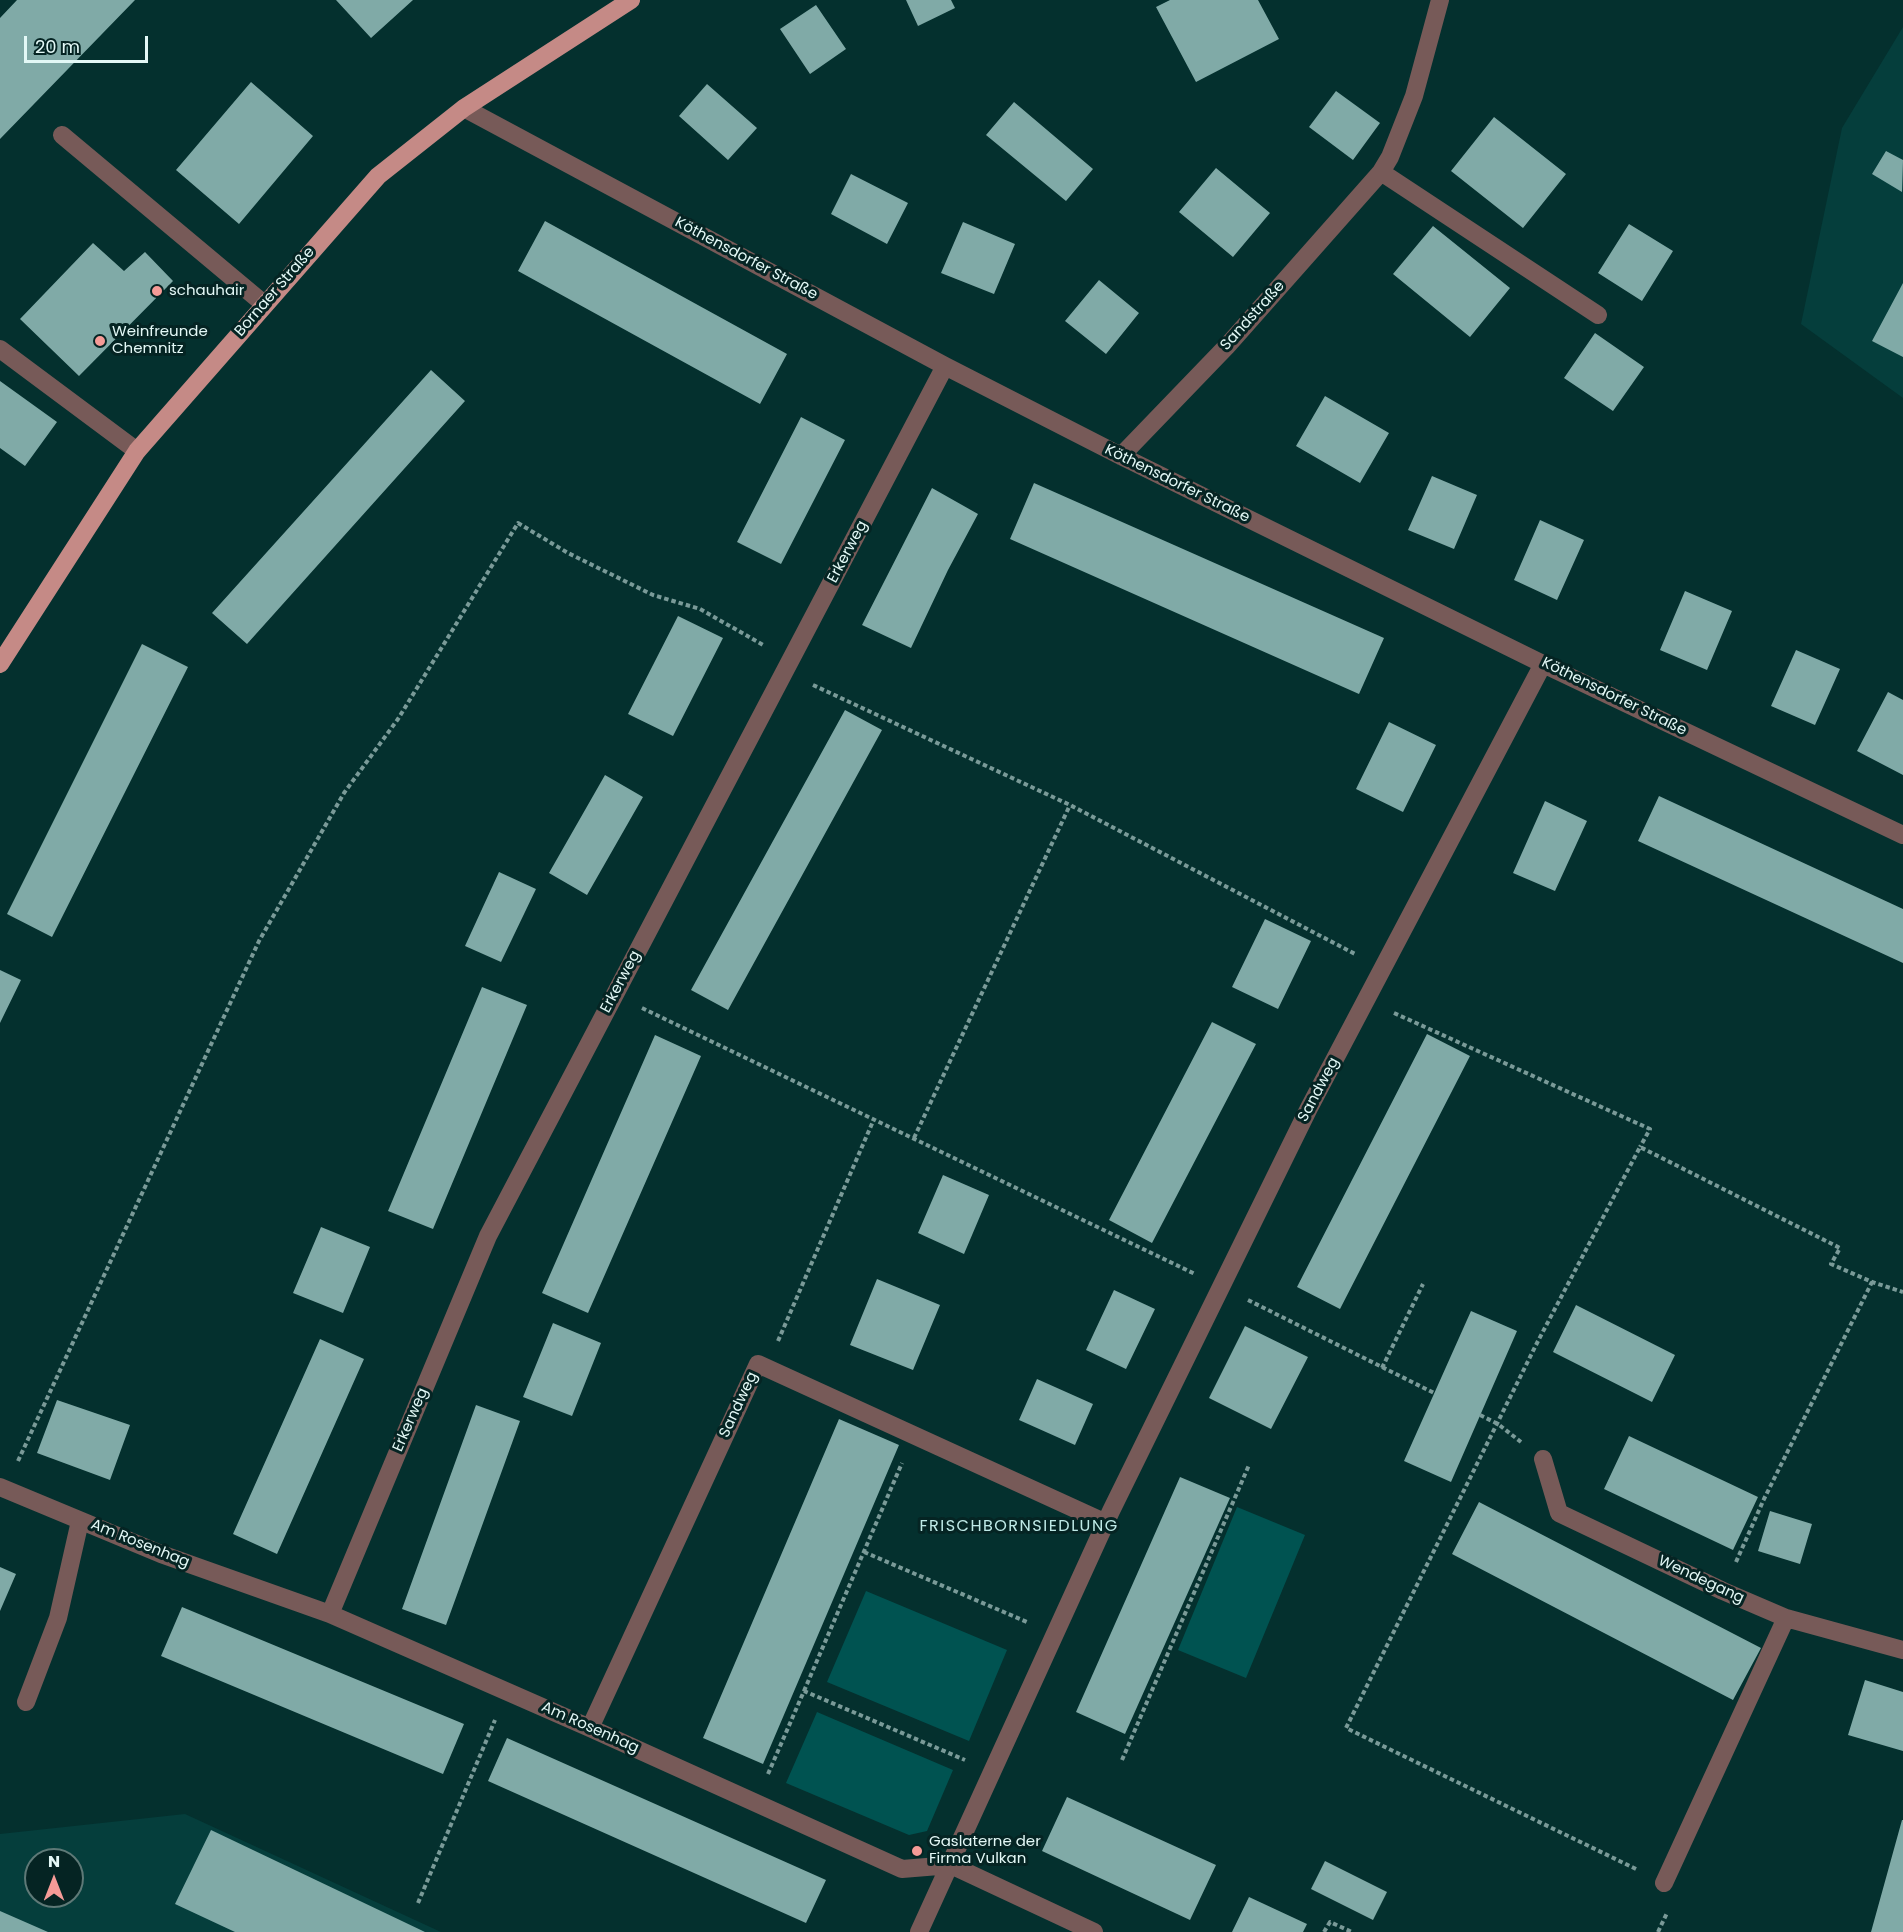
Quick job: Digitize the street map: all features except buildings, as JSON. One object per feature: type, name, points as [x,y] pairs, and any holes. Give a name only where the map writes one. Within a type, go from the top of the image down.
[{"type":"main road","name":"Bornaer Straße","points":[[0,664],[137,451],[378,176],[464,108],[631,0]]},
{"type":"street","name":"Sandstraße","points":[[1121,456],[1227,346],[1380,172],[1390,157],[1413,96],[1440,0]]},
{"type":"street","name":"Köthensdorfer Straße","points":[[464,108],[945,366],[1121,456],[1543,663],[1903,835]]},
{"type":"street","points":[[62,135],[264,304]]},
{"type":"street","points":[[1380,172],[1598,315]]},
{"type":"street","points":[[0,349],[137,451]]},
{"type":"street","name":"Erkerweg","points":[[330,1614],[488,1236],[945,366]]},
{"type":"street","name":"Sandweg","points":[[919,1932],[1106,1523],[1309,1108],[1543,663]]},
{"type":"street","name":"Sandweg","points":[[590,1728],[758,1364],[1106,1523]]},
{"type":"street","name":"Wendegang","points":[[1543,1459],[1559,1513],[1723,1591],[1786,1618],[1903,1650]]},
{"type":"street","name":"Am Rosenhag","points":[[2,1488],[161,1554],[330,1614],[902,1869],[951,1865],[1094,1932]]},
{"type":"street","name":"Am Rosenhag","points":[[26,1702],[58,1618],[80,1521]]},
{"type":"street","points":[[1664,1883],[1786,1618]]},
{"type":"path","points":[[2,1488],[259,941],[344,794],[398,719],[518,523],[568,553],[653,595],[700,609],[788,666],[1070,805],[1384,969]]},
{"type":"path","points":[[914,1138],[1070,805]]},
{"type":"path","points":[[615,995],[1221,1287],[1434,1393]]},
{"type":"path","points":[[1367,1001],[1650,1129],[1538,1341],[1346,1728],[1664,1883]]},
{"type":"path","points":[[780,1337],[874,1119]]},
{"type":"path","points":[[1640,1147],[1840,1248],[1831,1264],[1872,1282],[1903,1292]]},
{"type":"path","points":[[1740,1553],[1764,1499],[1872,1282]]},
{"type":"path","points":[[1382,1368],[1423,1284]]},
{"type":"path","points":[[1480,1415],[1498,1424],[1543,1459]]},
{"type":"path","points":[[756,1803],[914,1435]]},
{"type":"path","points":[[1122,1760],[1249,1465]]},
{"type":"path","points":[[864,1552],[1055,1635]]},
{"type":"path","points":[[804,1691],[993,1772]]},
{"type":"path","points":[[418,1903],[507,1692]]},
{"type":"path","points":[[1324,1932],[1330,1922],[1352,1932]]},
{"type":"shaded area","points":[[1903,27],[1903,398],[1801,324],[1842,128]]},
{"type":"shaded area","points":[[1237,1507],[1305,1535],[1246,1678],[1178,1650]]},
{"type":"shaded area","points":[[866,1591],[1007,1650],[969,1741],[827,1682]]},
{"type":"shaded area","points":[[817,1712],[953,1770],[927,1831],[909,1835],[786,1783]]},
{"type":"shaded area","points":[[185,1814],[441,1932],[0,1932],[0,1834]]},
{"type":"place","name":"schauhair","points":[[157,291]]},
{"type":"place","name":"Weinfreunde Chemnitz","points":[[100,341]]},
{"type":"place","name":"Gaslaterne der Firma Vulkan","points":[[917,1851]]},
{"type":"district","name":"FRISCHBORNSIEDLUNG","points":[[1019,1527]]}]
